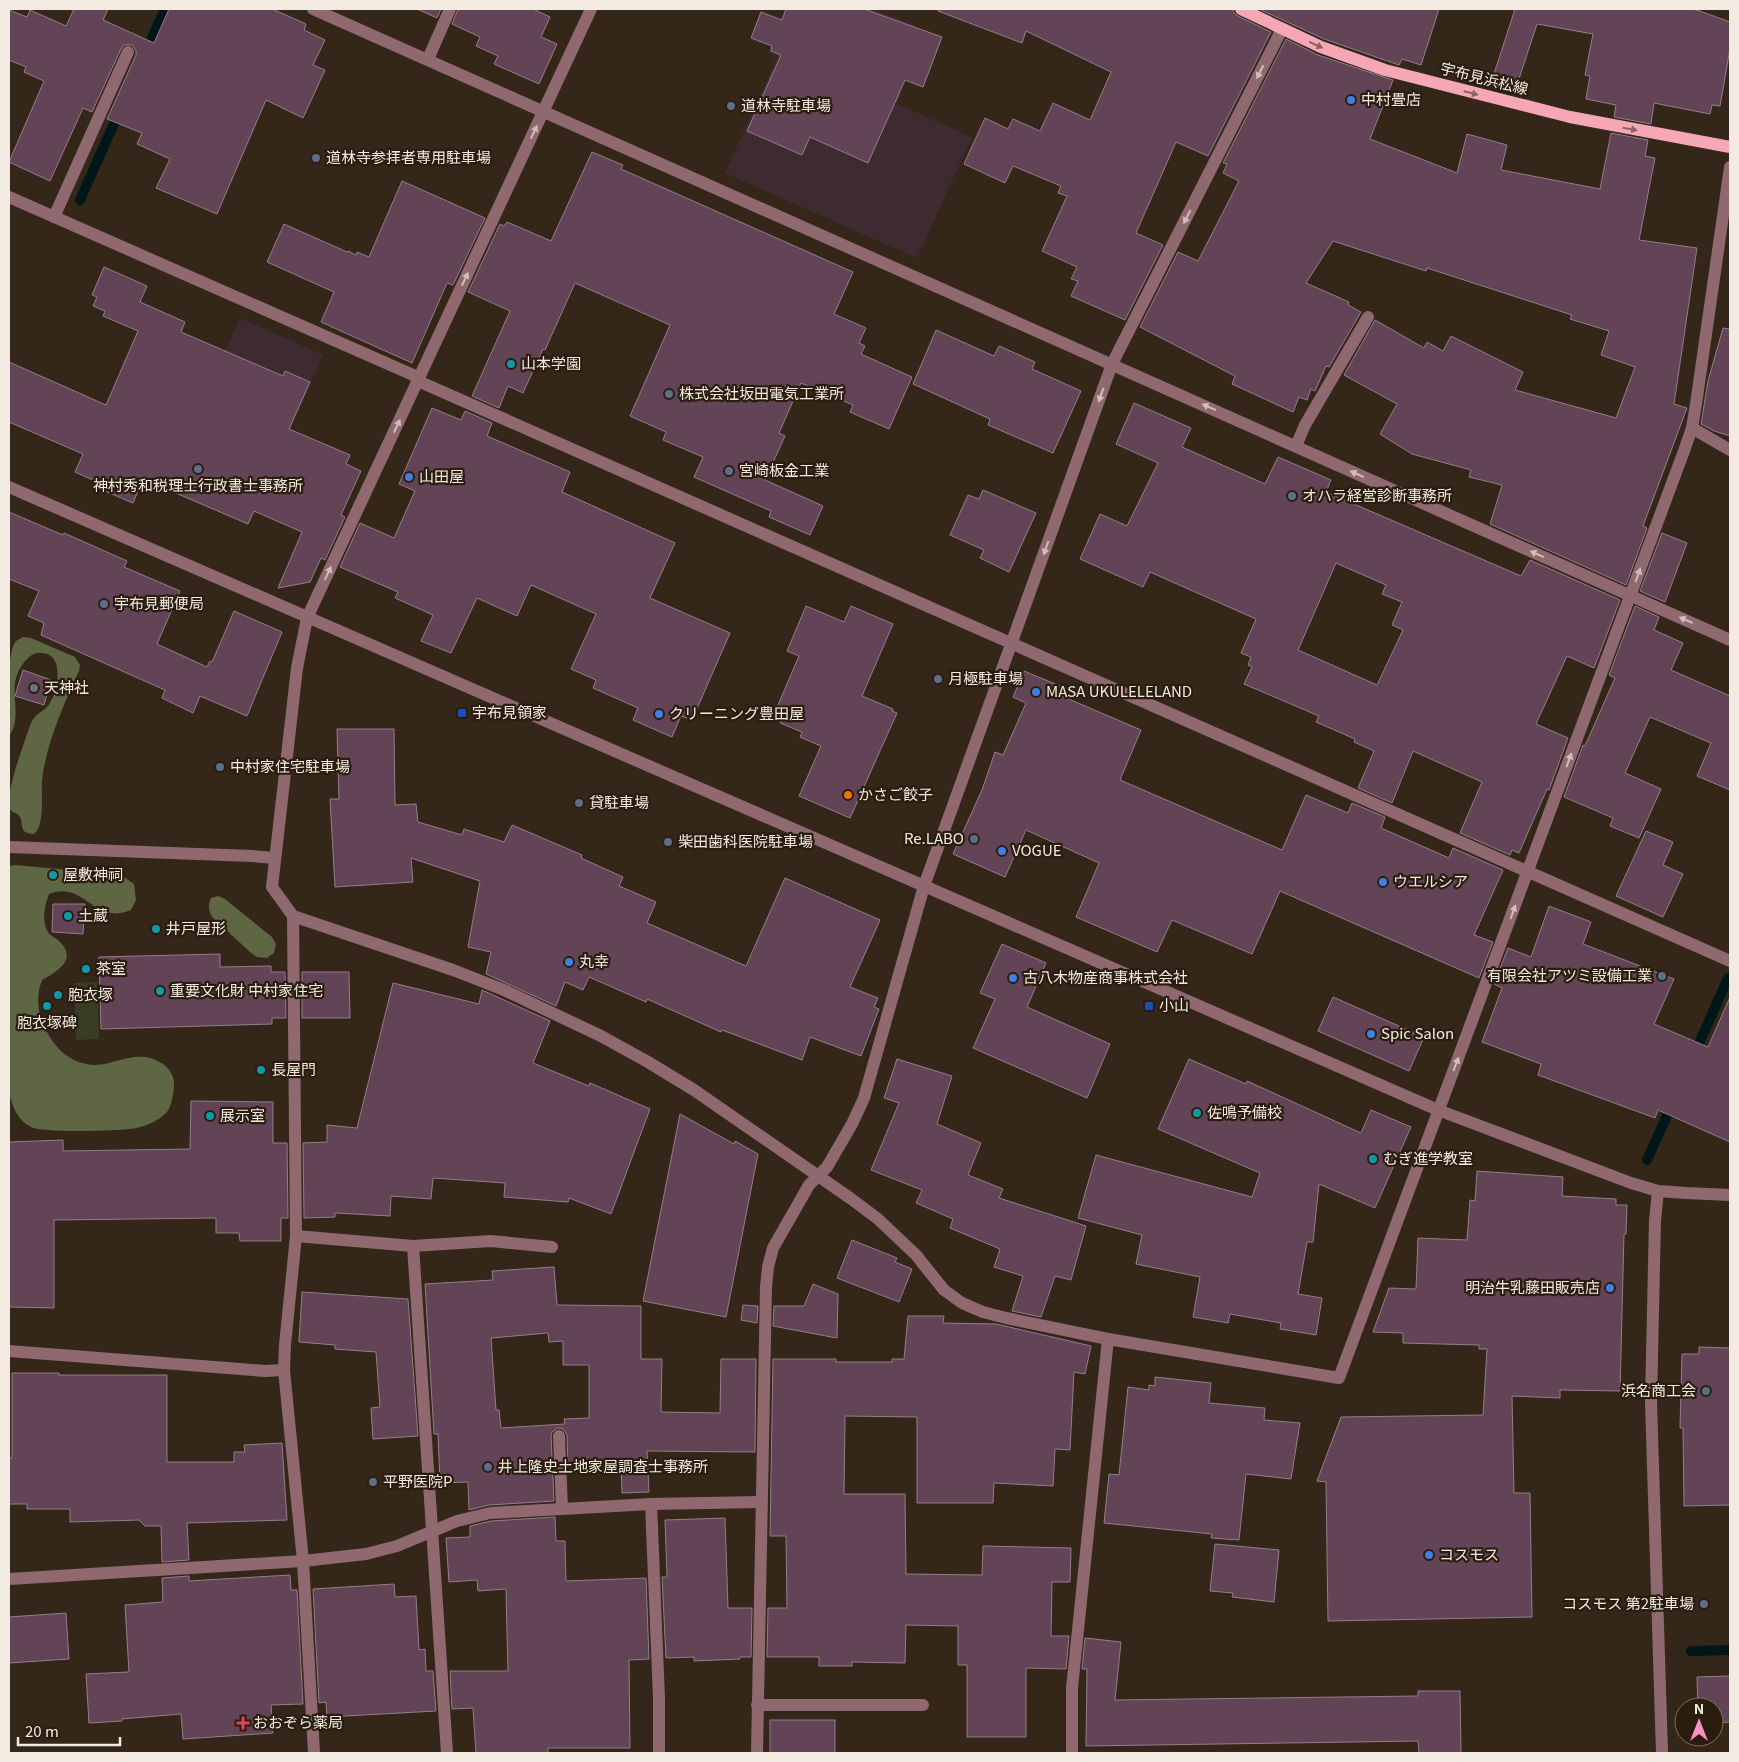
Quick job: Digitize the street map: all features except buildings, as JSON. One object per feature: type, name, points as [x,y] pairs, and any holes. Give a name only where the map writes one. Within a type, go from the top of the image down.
[{"type":"main road","name":"宇布見浜松線","points":[[1241,9],[1353,60],[1419,79],[1570,117],[1730,147]]},
{"type":"street","points":[[313,9],[1730,640]]},
{"type":"street","points":[[428,60],[450,9]]},
{"type":"street","points":[[314,1753],[303,1561],[284,1370],[296,1236],[293,916],[272,887],[297,668],[307,618],[591,9]]},
{"type":"street","points":[[757,1753],[766,1287],[768,1267],[773,1248],[809,1185],[828,1167],[864,1098],[924,886],[1112,364],[1282,29]]},
{"type":"street","points":[[54,217],[128,52]]},
{"type":"street","points":[[293,916],[453,970],[504,990],[609,1040],[694,1090],[878,1219],[904,1242],[944,1290],[962,1303],[1006,1318],[1108,1339],[1339,1378],[1692,428],[1730,167]]},
{"type":"street","points":[[9,197],[1730,961]]},
{"type":"street","points":[[1296,446],[1305,425],[1368,317]]},
{"type":"street","points":[[1692,428],[1730,450]]},
{"type":"street","points":[[9,487],[1438,1110],[1631,1183],[1658,1191],[1730,1195]]},
{"type":"street","points":[[9,847],[275,858]]},
{"type":"street","points":[[1658,1191],[1655,1220],[1651,1402],[1662,1753]]},
{"type":"street","points":[[296,1236],[412,1246],[492,1241],[552,1248]]},
{"type":"street","points":[[412,1246],[447,1753]]},
{"type":"street","points":[[1072,1753],[1072,1688],[1108,1339]]},
{"type":"street","points":[[9,1351],[255,1370],[284,1370]]},
{"type":"street","points":[[559,1436],[562,1508]]},
{"type":"street","points":[[9,1579],[303,1561],[366,1554],[397,1546],[457,1521],[490,1513],[651,1504],[761,1502]]},
{"type":"street","points":[[651,1504],[659,1698],[659,1753]]},
{"type":"street","points":[[757,1705],[923,1706]]},
{"type":"shaded area","points":[[784,9],[871,9],[914,24],[891,88],[902,94],[897,104],[972,137],[917,258],[725,173],[777,58],[768,53]]},
{"type":"shaded area","points":[[240,318],[323,355],[274,466],[191,429]]},
{"type":"green space","points":[[23,637],[31,638],[75,657],[80,665],[56,725],[47,754],[42,782],[40,824],[34,834],[25,831],[20,817],[10,809],[10,793],[12,781],[31,723],[51,701],[58,676],[57,667],[50,655],[37,653],[31,655],[26,660],[19,670],[16,680],[14,727],[9,736],[8,686],[10,659],[16,641]]},
{"type":"green space","points":[[9,866],[113,874],[124,877],[134,884],[136,900],[131,910],[118,913],[107,912],[72,893],[61,891],[49,894],[44,913],[46,928],[49,934],[65,948],[67,954],[63,965],[42,980],[38,1004],[42,1022],[48,1034],[56,1046],[72,1059],[96,1065],[133,1057],[143,1057],[163,1064],[167,1068],[174,1080],[172,1098],[167,1112],[154,1122],[121,1130],[49,1130],[31,1127],[22,1121],[16,1113],[9,1093]]},
{"type":"green space","points":[[218,896],[225,899],[272,937],[276,944],[274,953],[267,958],[257,957],[213,918],[209,911],[209,904],[211,898]]},
{"type":"green space","points":[[97,982],[99,1039],[76,1040],[74,983]]},
{"type":"waterway","points":[[145,53],[165,9]]},
{"type":"waterway","points":[[80,200],[120,110]]},
{"type":"waterway","points":[[1694,1055],[1728,978]]},
{"type":"waterway","points":[[1647,1160],[1673,1102]]},
{"type":"waterway","points":[[1691,1651],[1730,1650]]},
{"type":"place","name":"中村畳店","points":[[1351,100]]},
{"type":"place","name":"道林寺駐車場","points":[[731,106]]},
{"type":"place","name":"道林寺参拝者専用駐車場","points":[[316,158]]},
{"type":"place","name":"山本学園","points":[[511,364]]},
{"type":"place","name":"株式会社坂田電気工業所","points":[[669,394]]},
{"type":"place","name":"神村秀和税理士行政書士事務所","points":[[198,469]]},
{"type":"place","name":"宮崎板金工業","points":[[729,471]]},
{"type":"place","name":"山田屋","points":[[409,477]]},
{"type":"place","name":"オハラ経営診断事務所","points":[[1292,496]]},
{"type":"place","name":"宇布見郵便局","points":[[104,604]]},
{"type":"place","name":"月極駐車場","points":[[938,679]]},
{"type":"place","name":"天神社","points":[[34,688]]},
{"type":"place","name":"MASA UKULELELAND","points":[[1036,692]]},
{"type":"place","name":"宇布見領家","points":[[462,713]]},
{"type":"place","name":"クリーニング豊田屋","points":[[659,714]]},
{"type":"place","name":"中村家住宅駐車場","points":[[220,767]]},
{"type":"place","name":"かさご餃子","points":[[848,795]]},
{"type":"place","name":"貸駐車場","points":[[579,803]]},
{"type":"place","name":"Re.LABO","points":[[974,839]]},
{"type":"place","name":"柴田歯科医院駐車場","points":[[668,842]]},
{"type":"place","name":"VOGUE","points":[[1002,851]]},
{"type":"place","name":"屋敷神祠","points":[[53,875]]},
{"type":"place","name":"ウエルシア","points":[[1383,882]]},
{"type":"place","name":"土蔵","points":[[68,916]]},
{"type":"place","name":"井戸屋形","points":[[156,929]]},
{"type":"place","name":"丸幸","points":[[569,962]]},
{"type":"place","name":"茶室","points":[[86,969]]},
{"type":"place","name":"有限会社アツミ設備工業","points":[[1662,976]]},
{"type":"place","name":"古八木物産商事株式会社","points":[[1013,978]]},
{"type":"place","name":"重要文化財 中村家住宅","points":[[160,991]]},
{"type":"place","name":"胞衣塚","points":[[58,995]]},
{"type":"place","name":"胞衣塚碑","points":[[47,1006]]},
{"type":"place","name":"小山","points":[[1149,1006]]},
{"type":"place","name":"Spic Salon","points":[[1371,1034]]},
{"type":"place","name":"長屋門","points":[[261,1070]]},
{"type":"place","name":"佐鳴予備校","points":[[1197,1113]]},
{"type":"place","name":"展示室","points":[[210,1116]]},
{"type":"place","name":"むぎ進学教室","points":[[1373,1159]]},
{"type":"place","name":"明治牛乳藤田販売店","points":[[1610,1288]]},
{"type":"place","name":"浜名商工会","points":[[1706,1391]]},
{"type":"place","name":"井上隆史土地家屋調査士事務所","points":[[488,1467]]},
{"type":"place","name":"平野医院P","points":[[373,1482]]},
{"type":"place","name":"コスモス","points":[[1429,1555]]},
{"type":"place","name":"コスモス 第2駐車場","points":[[1704,1604]]},
{"type":"place","name":"おおぞら薬局","points":[[243,1723]]}]
